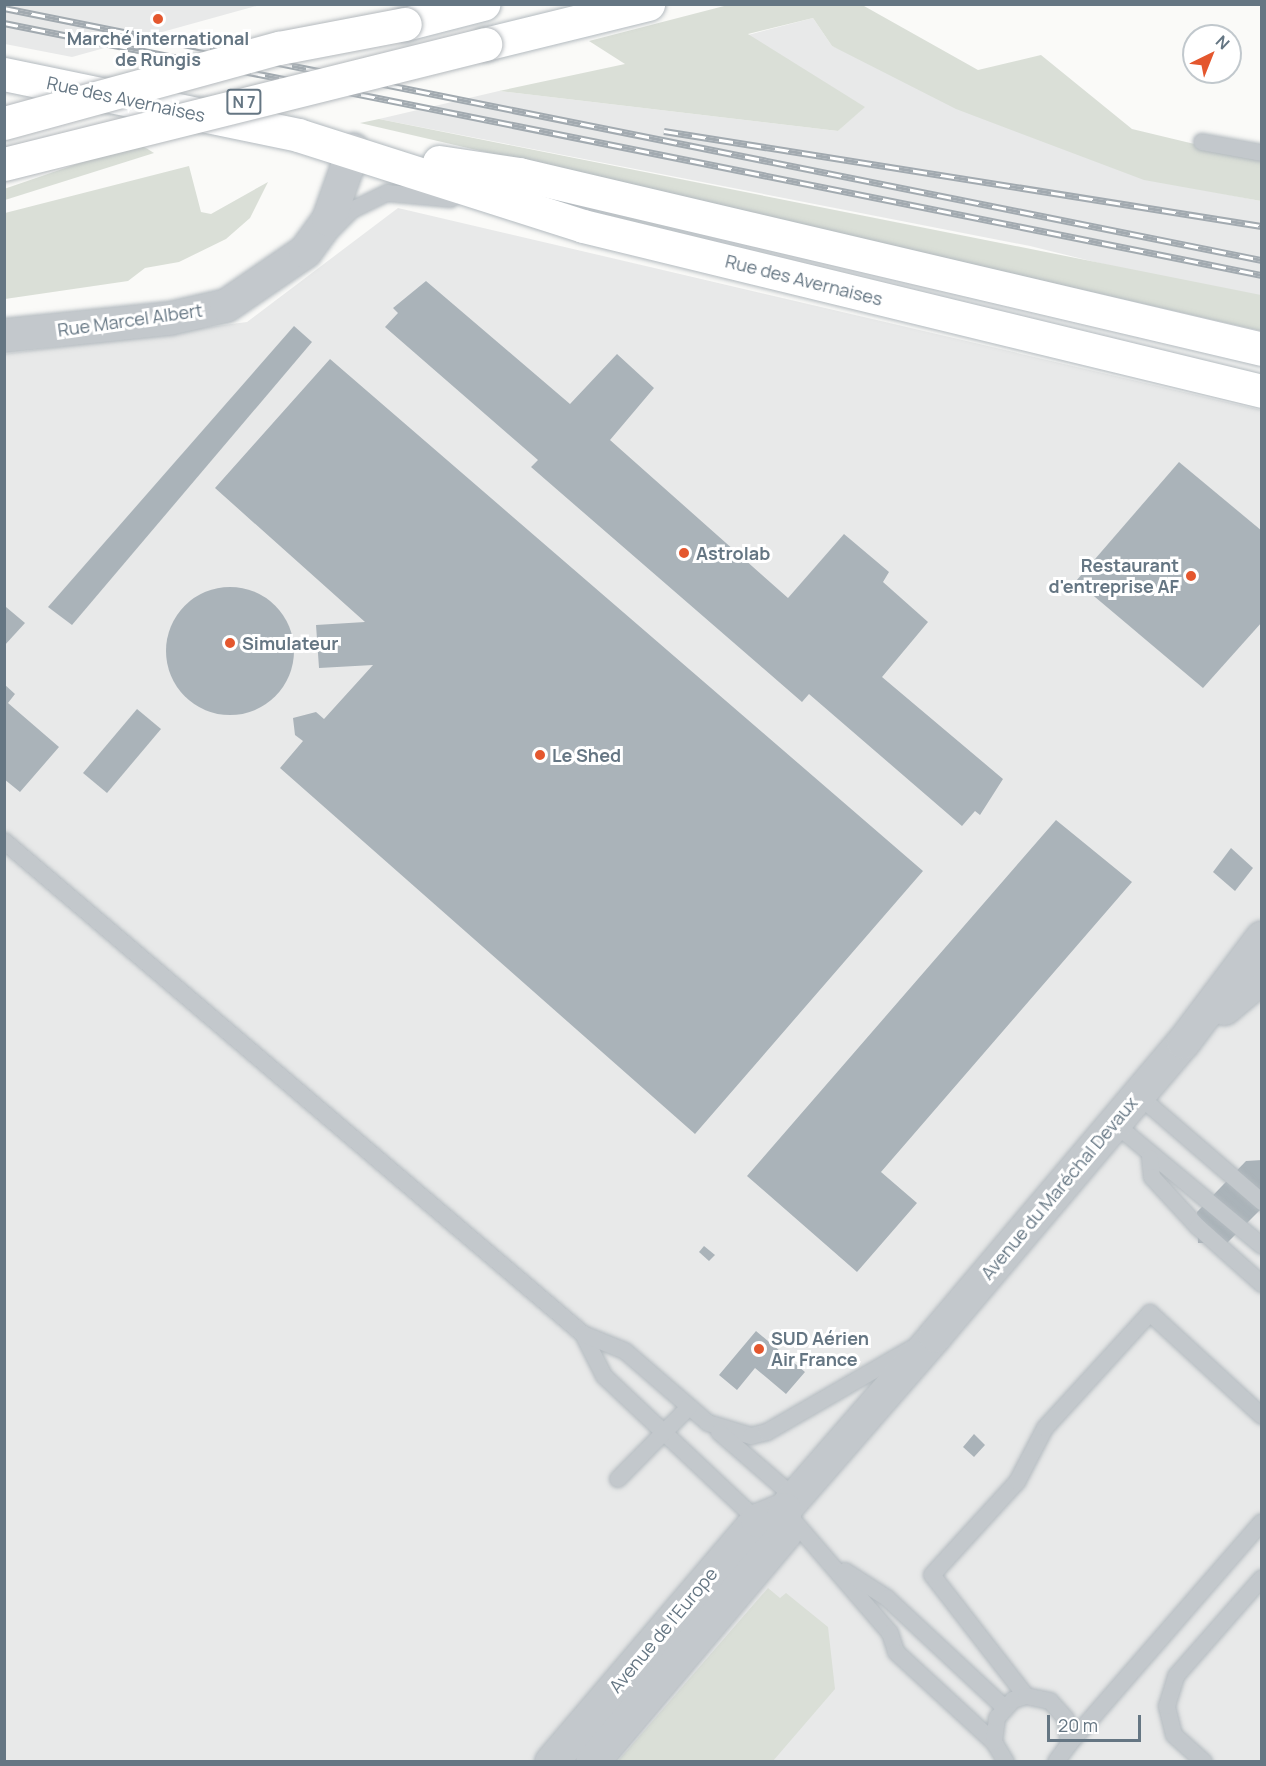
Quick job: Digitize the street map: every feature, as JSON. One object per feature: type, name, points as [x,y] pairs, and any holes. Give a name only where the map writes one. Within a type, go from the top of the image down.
[{"type":"main road","name":"N 7","points":[[4,123],[279,48],[405,24],[483,4]]},
{"type":"main road","name":"N 7","points":[[4,164],[648,4]]},
{"type":"main road","name":"Rue des Avernaises","points":[[4,74],[352,149],[519,174],[1262,350]]},
{"type":"main road","name":"Rue des Avernaises","points":[[352,149],[581,225],[1262,391]]},
{"type":"street","name":"Rue Marcel Albert","points":[[4,335],[169,318],[226,305],[305,251],[328,219],[352,149]]},
{"type":"street","name":"Avenue du Maréchal Devaux","points":[[935,1335],[1183,1042],[1262,937]]},
{"type":"street","name":"Avenue du Maréchal Devaux","points":[[1183,1042],[1262,976]]},
{"type":"street","name":"Avenue de l'Europe","points":[[551,1761],[935,1335]]},
{"type":"street","name":"Avenue de l'Europe","points":[[592,1761],[784,1534],[778,1508]]},
{"type":"lane","points":[[1202,142],[1262,153]]},
{"type":"lane","points":[[305,251],[352,210],[387,193],[427,194],[581,225]]},
{"type":"lane","points":[[4,841],[583,1334],[625,1351],[708,1423],[778,1508],[832,1562],[890,1633],[896,1653],[994,1742],[1006,1761]]},
{"type":"lane","points":[[1138,1095],[1262,1202]]},
{"type":"lane","points":[[1114,1123],[1150,1158],[1166,1162],[1262,1246]]},
{"type":"lane","points":[[1150,1158],[1152,1177],[1262,1284]]},
{"type":"lane","points":[[1026,1696],[932,1575],[1017,1482],[1045,1428],[1150,1313],[1262,1416]]},
{"type":"lane","points":[[583,1334],[604,1376],[666,1432],[778,1508]]},
{"type":"lane","points":[[708,1423],[735,1435],[767,1432],[935,1335]]},
{"type":"lane","points":[[618,1479],[689,1407]]},
{"type":"lane","points":[[1056,1761],[1262,1522]]},
{"type":"lane","points":[[832,1562],[887,1598],[1004,1707]]},
{"type":"lane","points":[[1204,1761],[1174,1735],[1167,1706],[1176,1676],[1262,1578]]},
{"type":"lane","points":[[994,1742],[993,1730],[1004,1707],[1026,1696],[1050,1701],[1060,1709],[1069,1744]]},
{"type":"shaded area","points":[[4,5],[260,5],[72,57],[5,44]]},
{"type":"shaded area","points":[[728,5],[869,5],[864,6],[978,70],[1041,55],[1132,129],[1261,160],[1261,201],[1144,180],[956,109],[832,46],[813,18],[748,34],[865,107],[838,131],[499,91],[625,64],[589,41]]},
{"type":"shaded area","points":[[813,18],[832,46],[1193,188],[1261,201],[1261,303],[1030,246],[379,119],[499,91],[838,131],[864,107],[748,35]]},
{"type":"shaded area","points":[[379,119],[1261,295],[1261,331],[360,123]]},
{"type":"shaded area","points":[[138,143],[154,153],[5,200],[4,189]]},
{"type":"shaded area","points":[[189,166],[201,212],[211,214],[268,182],[250,218],[226,239],[179,262],[145,268],[128,281],[5,299],[5,213]]},
{"type":"shaded area","points":[[398,208],[1261,410],[1261,1761],[5,1761],[4,354],[247,322]]},
{"type":"shaded area","points":[[768,1588],[780,1598],[786,1593],[828,1627],[835,1689],[773,1761],[618,1761]]},
{"type":"building","name":"Astrolab","points":[[426,281],[570,404],[617,354],[654,388],[610,440],[788,598],[844,534],[889,572],[883,582],[928,622],[882,677],[1003,779],[980,815],[975,811],[962,826],[809,694],[802,702],[531,467],[538,460],[385,327],[398,313],[393,308]]},
{"type":"building","points":[[294,326],[312,342],[72,625],[48,607]]},
{"type":"building","name":"Le Shed","points":[[330,359],[923,871],[695,1134],[280,768],[303,741],[295,735],[293,718],[316,712],[324,719],[373,665],[319,668],[316,625],[365,622],[215,488]]},
{"type":"building","points":[[1179,462],[1262,531],[1262,622],[1203,688],[1076,581]]},
{"type":"building","name":"Simulateur","points":[[230,587],[255,592],[275,606],[289,626],[294,651],[289,676],[275,696],[255,710],[230,715],[205,710],[185,696],[171,676],[166,651],[171,626],[185,606],[205,592]]},
{"type":"building","points":[[6,607],[25,623],[4,646],[4,609]]},
{"type":"building","points":[[4,684],[15,694],[8,703],[59,747],[20,792],[4,779]]},
{"type":"building","points":[[137,709],[161,729],[107,793],[83,773]]},
{"type":"building","points":[[1056,820],[1132,882],[881,1172],[917,1203],[857,1272],[747,1176]]},
{"type":"building","points":[[1231,848],[1253,868],[1235,891],[1213,872]]},
{"type":"building","points":[[1262,1160],[1262,1208],[1227,1243],[1198,1243],[1197,1212],[1246,1161]]},
{"type":"building","points":[[704,1246],[715,1255],[709,1261],[699,1252]]},
{"type":"building","name":"SUD Aérien Air France","points":[[756,1331],[805,1372],[786,1394],[755,1368],[737,1390],[719,1375]]},
{"type":"building","points":[[974,1434],[985,1445],[974,1457],[963,1447]]},
{"type":"railway","points":[[4,8],[1262,260]]},
{"type":"railway","points":[[4,23],[1262,275]]},
{"type":"railway","points":[[664,131],[1262,226]]},
{"type":"place","name":"Marché international de Rungis","points":[[158,19]]},
{"type":"place","name":"Astrolab","points":[[684,553]]},
{"type":"place","name":"Restaurant d'entreprise AF","points":[[1191,576]]},
{"type":"place","name":"Simulateur","points":[[230,643]]},
{"type":"place","name":"Le Shed","points":[[540,755]]},
{"type":"place","name":"SUD Aérien Air France","points":[[759,1349]]}]
